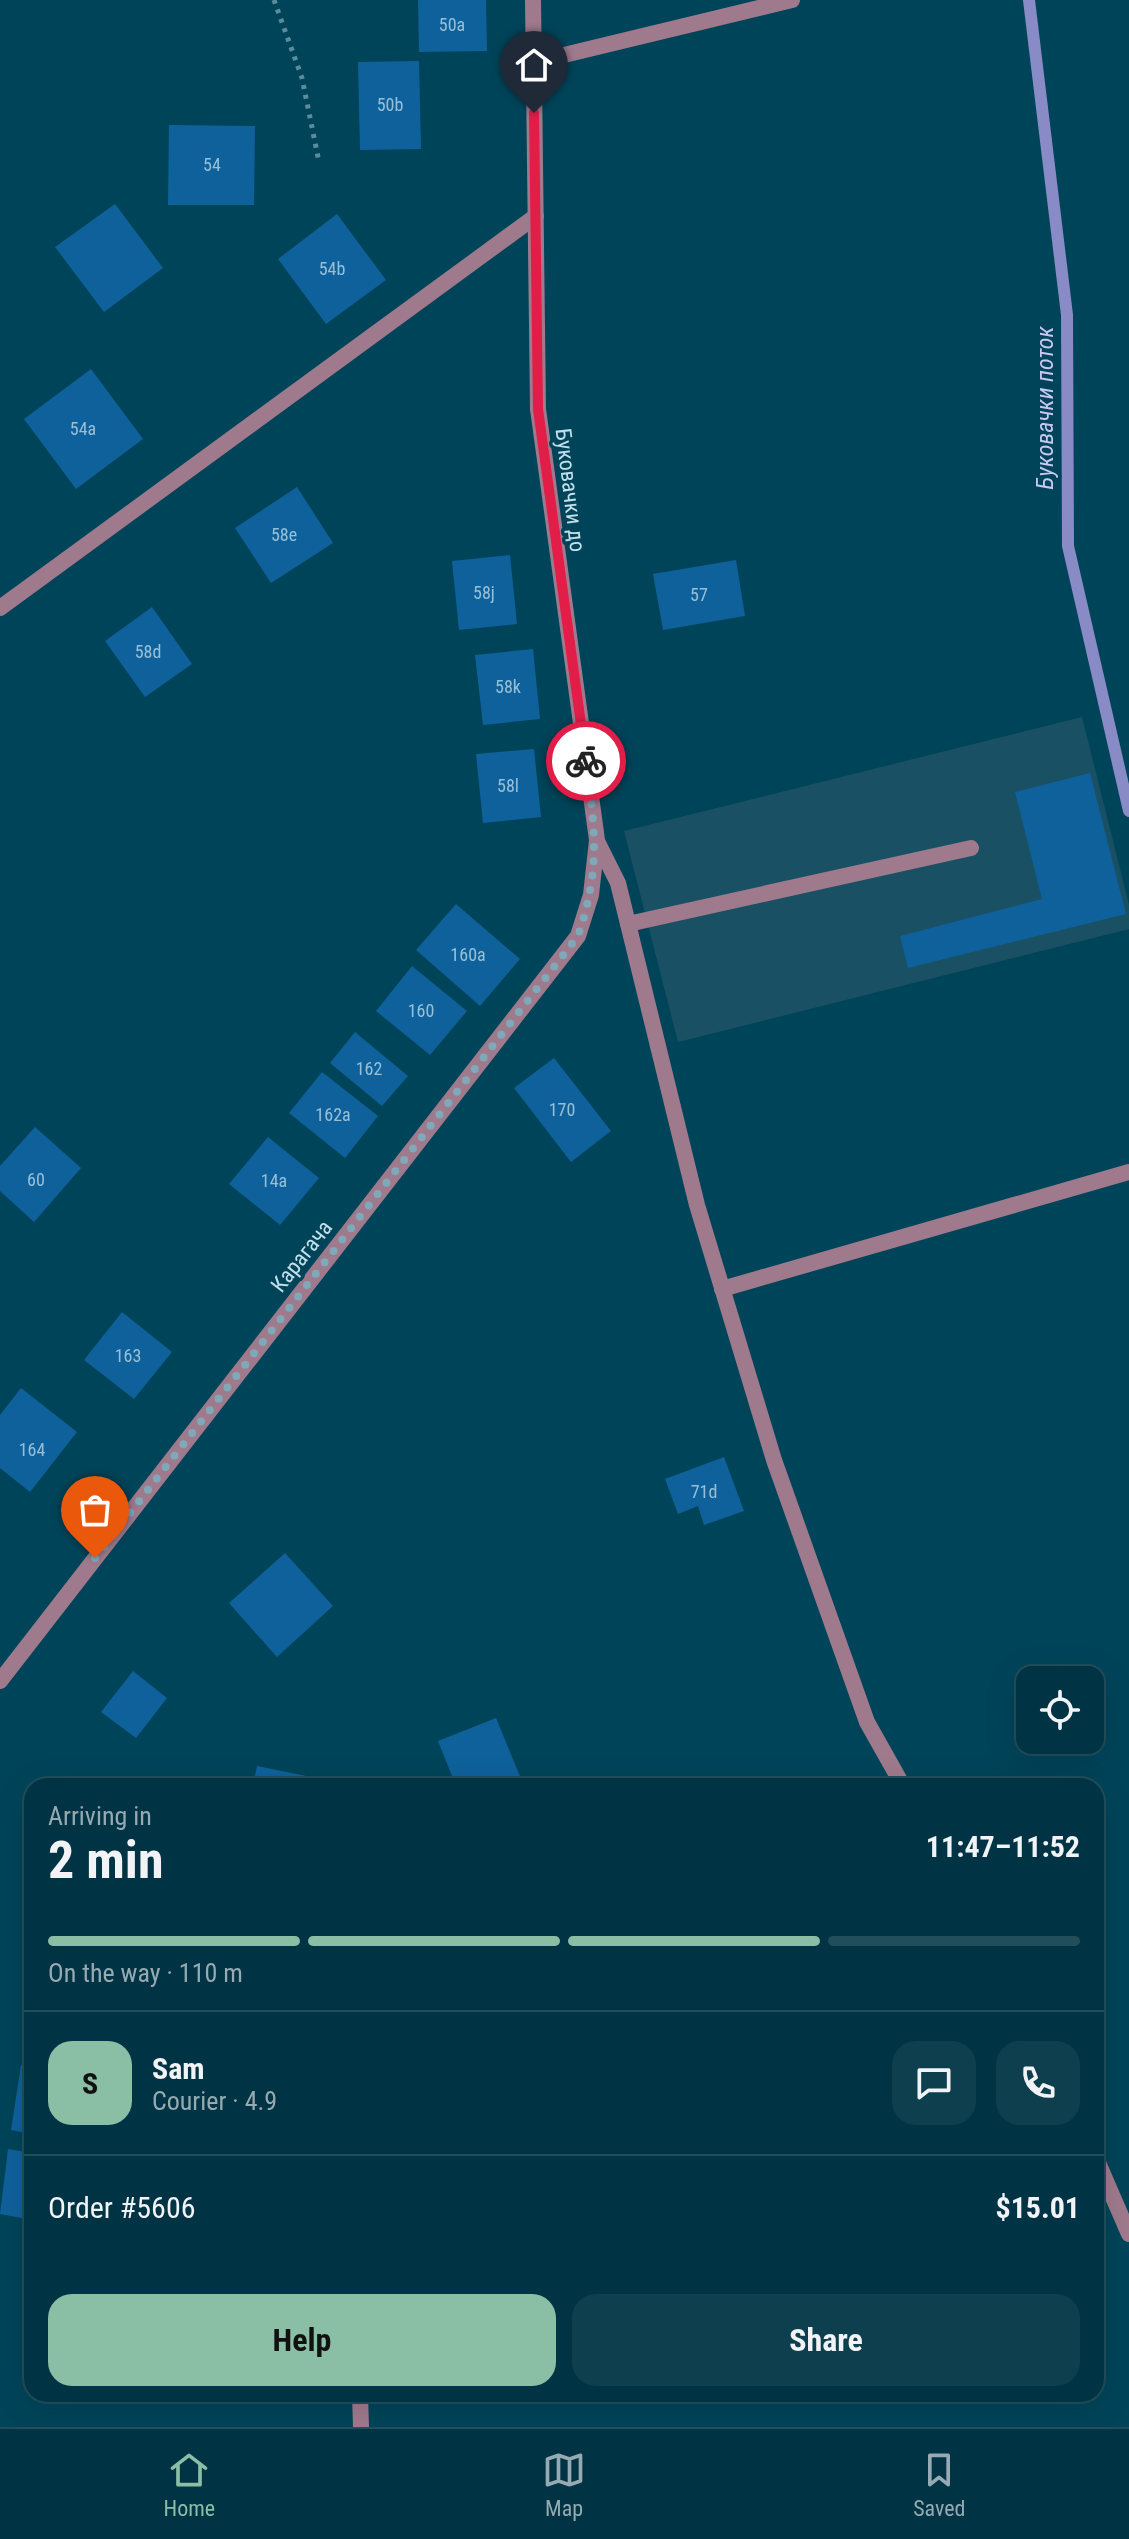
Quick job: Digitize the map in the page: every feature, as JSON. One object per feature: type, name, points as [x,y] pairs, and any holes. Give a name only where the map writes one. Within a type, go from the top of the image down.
[{"type":"street","name":"Буковачки до","points":[[533,0],[538,409],[597,840]]},
{"type":"street","points":[[535,62],[792,0]]},
{"type":"street","points":[[0,608],[536,216]]},
{"type":"street","points":[[597,840],[618,883],[697,1205],[774,1460],[867,1722],[898,1778]]},
{"type":"street","name":"Карагача","points":[[0,1681],[578,936],[591,895],[597,840]]},
{"type":"street","points":[[628,924],[971,848]]},
{"type":"street","points":[[722,1289],[1129,1172]]},
{"type":"street","points":[[1104,2176],[1129,2234]]},
{"type":"street","points":[[360,2402],[361,2427]]},
{"type":"path","points":[[274,0],[302,78],[319,162]]},
{"type":"shaded area","points":[[1082,717],[1129,905],[1129,929],[678,1042],[624,831]]},
{"type":"building","points":[[418,0],[486,0],[487,51],[419,52]]},
{"type":"building","points":[[419,61],[421,149],[360,150],[358,62]]},
{"type":"building","points":[[169,125],[255,126],[254,205],[168,205]]},
{"type":"building","points":[[115,204],[163,268],[104,312],[55,247]]},
{"type":"building","points":[[337,214],[386,280],[326,324],[278,259]]},
{"type":"building","points":[[91,369],[143,439],[76,489],[24,419]]},
{"type":"building","points":[[297,487],[333,543],[271,583],[235,528]]},
{"type":"building","points":[[510,555],[517,624],[459,630],[452,561]]},
{"type":"building","points":[[736,560],[745,616],[663,630],[653,574]]},
{"type":"building","points":[[152,607],[192,664],[145,697],[105,641]]},
{"type":"building","points":[[533,649],[540,719],[483,725],[475,655]]},
{"type":"building","points":[[534,749],[541,817],[483,823],[476,754]]},
{"type":"building","points":[[1090,773],[1126,914],[908,968],[900,936],[1042,899],[1015,792]]},
{"type":"building","points":[[456,904],[520,959],[480,1006],[416,950]]},
{"type":"building","points":[[412,966],[467,1011],[430,1055],[376,1011]]},
{"type":"building","points":[[355,1032],[408,1076],[382,1106],[330,1063]]},
{"type":"building","points":[[554,1058],[611,1131],[571,1162],[514,1088]]},
{"type":"building","points":[[322,1072],[378,1116],[345,1158],[289,1113]]},
{"type":"building","points":[[35,1127],[81,1168],[34,1222],[0,1191],[0,1166]]},
{"type":"building","points":[[268,1137],[319,1178],[280,1225],[229,1184]]},
{"type":"building","points":[[122,1312],[172,1352],[134,1399],[84,1360]]},
{"type":"building","points":[[21,1388],[77,1432],[30,1492],[0,1468],[0,1415]]},
{"type":"building","points":[[724,1457],[744,1511],[704,1525],[698,1506],[678,1514],[665,1479]]},
{"type":"building","points":[[285,1553],[333,1606],[277,1657],[229,1603]]},
{"type":"building","points":[[133,1671],[167,1698],[136,1738],[101,1712]]},
{"type":"building","points":[[496,1718],[521,1778],[453,1778],[438,1741]]},
{"type":"building","points":[[257,1766],[311,1777],[311,1778],[255,1778]]},
{"type":"building","points":[[21,2065],[24,2065],[24,2132],[11,2130]]},
{"type":"building","points":[[8,2149],[24,2152],[24,2218],[0,2214]]},
{"type":"waterway","name":"Буковачки поток","points":[[1029,0],[1067,315],[1068,546],[1129,811]]},
{"type":"way so far","points":[[95,1558],[578,936],[591,895],[597,840],[586,761]]},
{"type":"route","points":[[534,113],[538,409],[586,761]]}]
